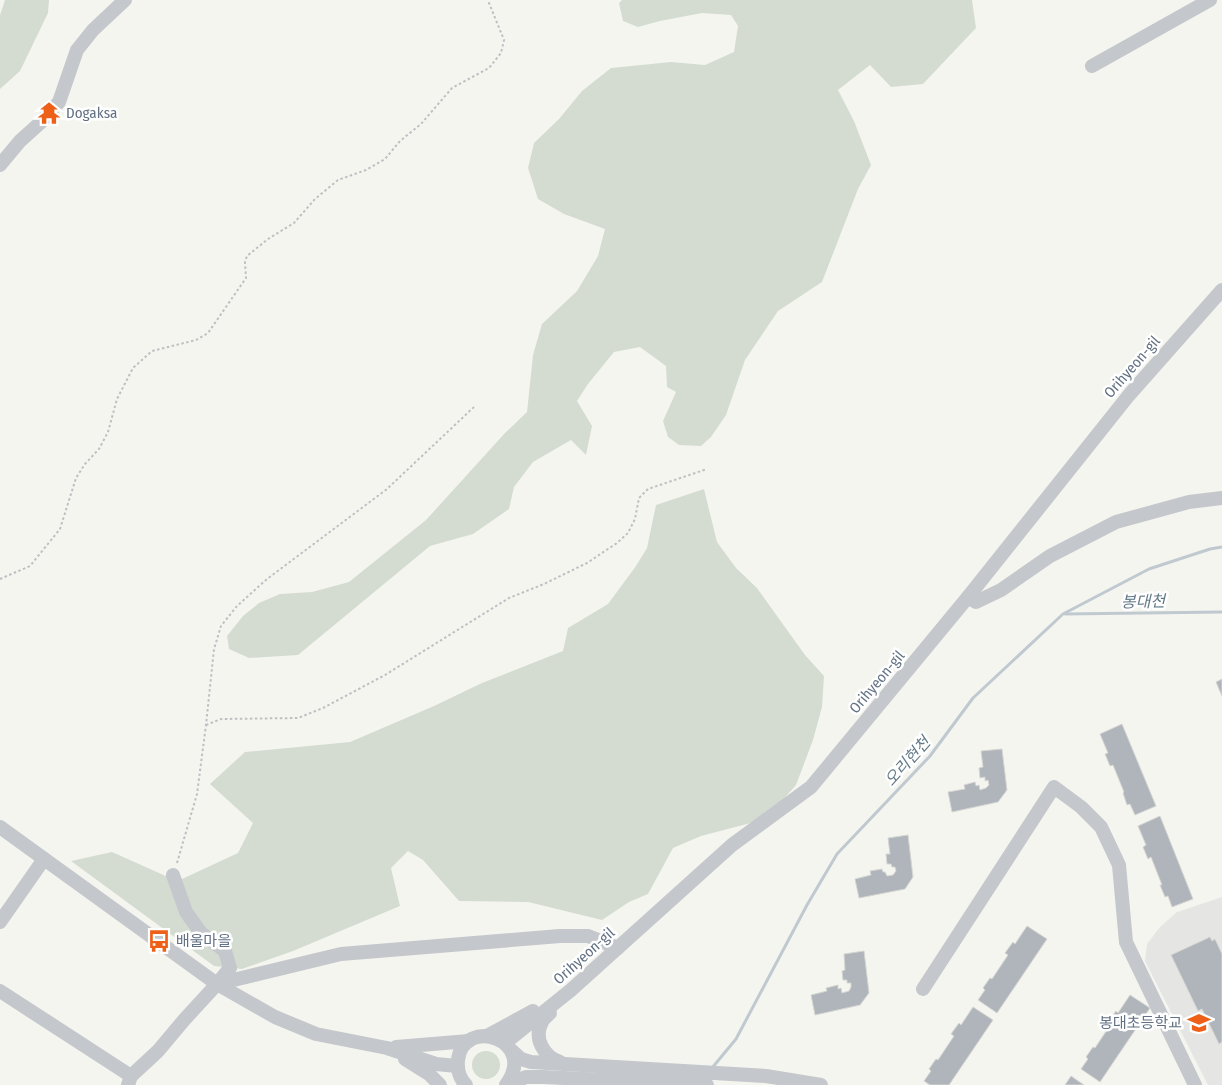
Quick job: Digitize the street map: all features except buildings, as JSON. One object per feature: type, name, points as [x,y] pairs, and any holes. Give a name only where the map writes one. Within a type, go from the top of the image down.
[{"type":"street","points":[[0,165],[20,140],[40,123],[59,102],[77,50],[94,30],[125,0]]},
{"type":"street","points":[[1092,66],[1210,0]]},
{"type":"street","name":"Orihyeon-gil","points":[[508,1046],[732,845],[811,787],[968,597],[1128,395],[1222,290]]},
{"type":"street","points":[[968,597],[976,602],[1001,590],[1050,556],[1116,522],[1189,502],[1222,498]]},
{"type":"street","points":[[923,989],[1054,787],[1081,807],[1101,827],[1119,865],[1126,942],[1195,1085]]},
{"type":"street","points":[[0,826],[217,984],[275,1017],[316,1034],[387,1048],[436,1064],[457,1066]]},
{"type":"street","points":[[0,922],[44,859]]},
{"type":"street","points":[[0,991],[129,1080],[158,1051],[230,968],[225,951],[201,933],[186,912],[173,875]]},
{"type":"street","points":[[217,984],[341,954],[560,936],[588,936],[618,948]]},
{"type":"street","points":[[487,1036],[571,990]]},
{"type":"street","points":[[571,990],[542,1022],[538,1035],[546,1054],[556,1061],[617,1074],[708,1085]]},
{"type":"street","points":[[387,1048],[469,1041],[487,1036],[497,1038],[521,1059],[531,1062],[567,1064]]},
{"type":"street","points":[[464,1084],[457,1066],[458,1056],[462,1048],[469,1041]]},
{"type":"street","points":[[507,1085],[512,1078],[515,1068],[514,1059],[508,1046]]},
{"type":"street","points":[[387,1048],[429,1074],[440,1085]]},
{"type":"street","points":[[507,1085],[526,1077],[617,1074],[766,1076],[821,1085]]},
{"type":"path","points":[[0,579],[30,566],[60,529],[76,478],[108,432],[117,398],[133,368],[152,351],[196,340],[208,333],[246,278],[245,262],[247,256],[268,239],[294,223],[338,180],[366,170],[384,159],[400,141],[421,124],[452,88],[490,68],[501,53],[504,40],[489,3],[490,0]]},
{"type":"path","points":[[173,875],[197,794],[214,649],[221,626],[237,606],[267,579],[387,489],[476,406]]},
{"type":"path","points":[[206,725],[220,719],[298,718],[324,708],[385,675],[510,598],[587,563],[617,543],[628,533],[635,519],[640,498],[648,489],[707,468]]},
{"type":"shaded area","points":[[5,0],[49,0],[48,13],[20,71],[0,89],[0,15]]},
{"type":"shaded area","points":[[622,0],[972,0],[976,28],[923,84],[891,87],[870,65],[838,90],[854,121],[871,165],[858,189],[822,282],[778,311],[745,360],[726,415],[711,437],[701,446],[679,445],[668,437],[663,421],[676,392],[667,387],[666,366],[640,347],[614,352],[577,401],[592,426],[586,455],[571,440],[533,462],[514,487],[509,509],[473,534],[430,546],[298,655],[249,658],[229,649],[227,636],[243,616],[259,603],[280,594],[312,592],[349,582],[426,520],[505,433],[527,412],[533,355],[542,324],[577,291],[598,256],[605,229],[564,214],[538,199],[528,168],[534,143],[559,119],[582,91],[611,68],[671,62],[705,65],[734,52],[738,26],[731,15],[702,13],[638,27],[623,21],[619,3]]},
{"type":"shaded area","points":[[704,489],[717,542],[736,568],[757,588],[805,655],[824,676],[822,707],[813,740],[796,785],[766,819],[701,836],[673,848],[648,894],[629,902],[602,920],[528,902],[459,901],[423,860],[408,851],[391,868],[400,906],[293,951],[242,969],[214,966],[71,861],[112,852],[168,877],[182,879],[238,853],[253,823],[210,784],[245,752],[350,742],[482,683],[563,651],[568,628],[608,604],[636,566],[647,548],[656,505]]},
{"type":"shaded area","name":"봉대초등학교","points":[[1222,897],[1222,1085],[1208,1085],[1145,961],[1147,944],[1160,927],[1177,912]]},
{"type":"shaded area","points":[[486,1051],[496,1055],[500,1065],[496,1075],[486,1079],[476,1075],[472,1065],[476,1055]]},
{"type":"waterway","name":"오리현천","points":[[712,1068],[736,1039],[807,905],[837,854],[930,756],[973,698],[1063,614],[1149,569],[1210,549],[1222,547]]},
{"type":"waterway","name":"봉대천","points":[[1065,614],[1222,612]]},
{"type":"place","name":"Dogaksa","points":[[49,113]]},
{"type":"place","name":"배울마을","points":[[159,941]]},
{"type":"place","name":"봉대초등학교","points":[[1199,1023]]}]
